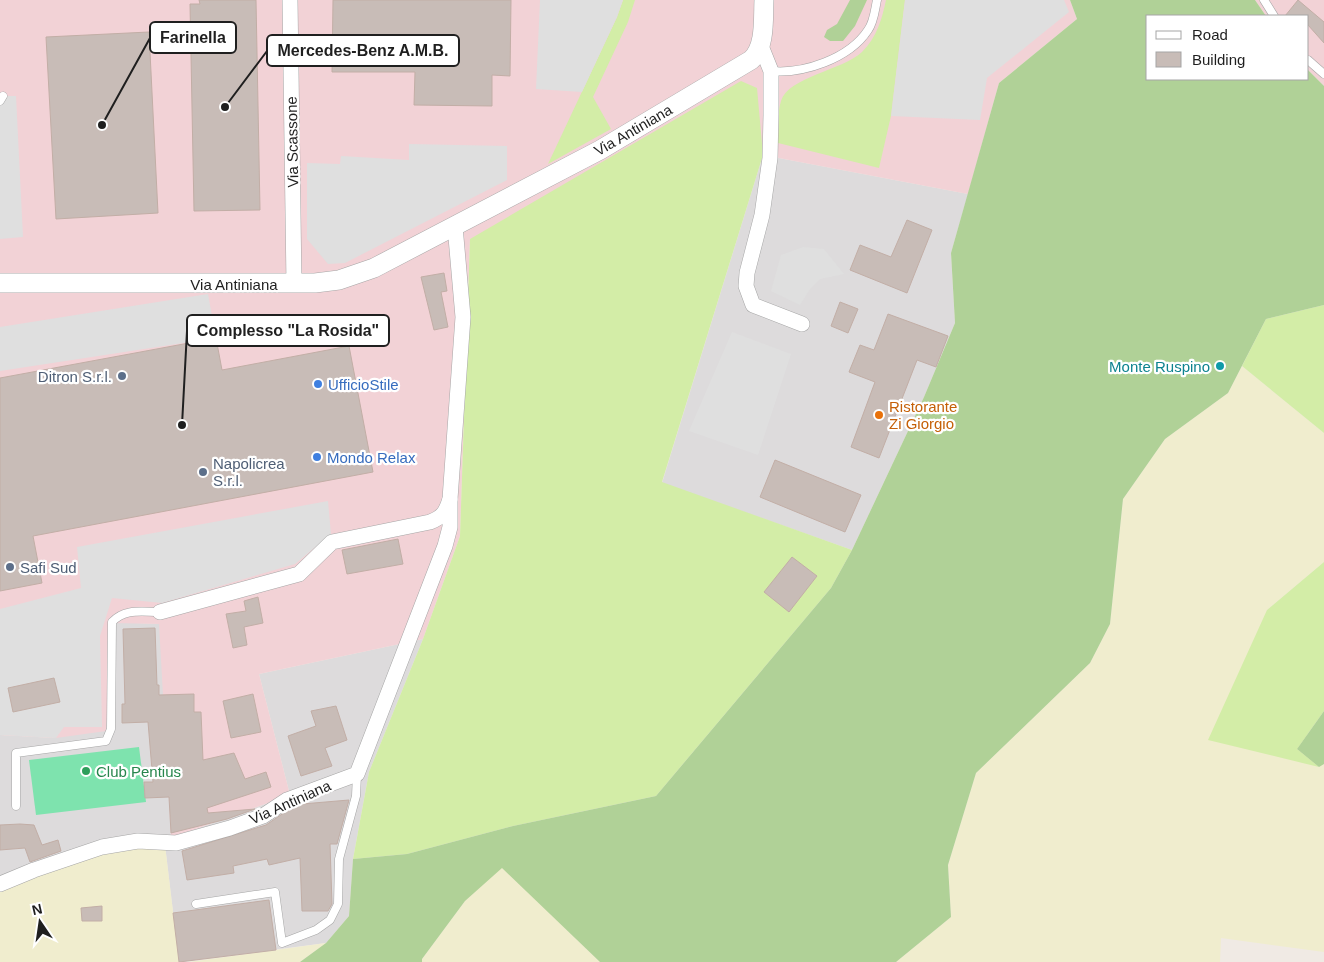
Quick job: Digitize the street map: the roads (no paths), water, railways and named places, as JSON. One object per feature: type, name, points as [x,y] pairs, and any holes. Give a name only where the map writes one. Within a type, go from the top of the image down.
[{"type":"street","name":"Via Scassone","points":[[290,0],[294,284]]},
{"type":"street","points":[[764,0],[761,46],[771,71],[770,158],[762,215],[747,273],[746,286],[753,305],[802,324]]},
{"type":"street","name":"Via Antiniana","points":[[0,283],[294,284],[339,280],[366,270],[455,226],[600,150],[752,60],[758,55],[761,46]]},
{"type":"street","points":[[357,774],[450,527],[450,500],[463,317],[455,226]]},
{"type":"street","points":[[160,612],[299,574],[332,542],[430,522],[441,517],[446,511],[450,500]]},
{"type":"street","name":"Via Antiniana","points":[[0,884],[102,846],[138,841],[176,843],[230,828],[263,816],[287,800],[357,774]]},
{"type":"lane","points":[[771,71],[785,72],[813,66],[848,50],[869,29],[877,0]]},
{"type":"lane","points":[[1264,0],[1273,15]]},
{"type":"lane","points":[[1309,61],[1324,74]]},
{"type":"lane","points":[[16,806],[16,753],[106,741],[111,729],[112,622],[119,614],[160,612]]},
{"type":"lane","points":[[196,904],[275,892],[282,943],[316,930],[330,920],[338,904],[339,860],[356,796],[357,774]]},
{"type":"place","name":"Mercedes-Benz A.M.B.","points":[[225,107]]},
{"type":"place","name":"Farinella","points":[[102,125]]},
{"type":"place","name":"Monte Ruspino","points":[[1220,366]]},
{"type":"place","name":"Ditron S.r.l.","points":[[122,376]]},
{"type":"place","name":"UfficioStile","points":[[318,384]]},
{"type":"place","name":"Ristorante Zi Giorgio","points":[[879,415]]},
{"type":"place","name":"Complesso \"La Rosida\"","points":[[182,425]]},
{"type":"place","name":"Mondo Relax","points":[[317,457]]},
{"type":"place","name":"Napolicrea S.r.l.","points":[[203,472]]},
{"type":"place","name":"Safi Sud","points":[[10,567]]},
{"type":"place","name":"Club Pentius","points":[[86,771]]}]
